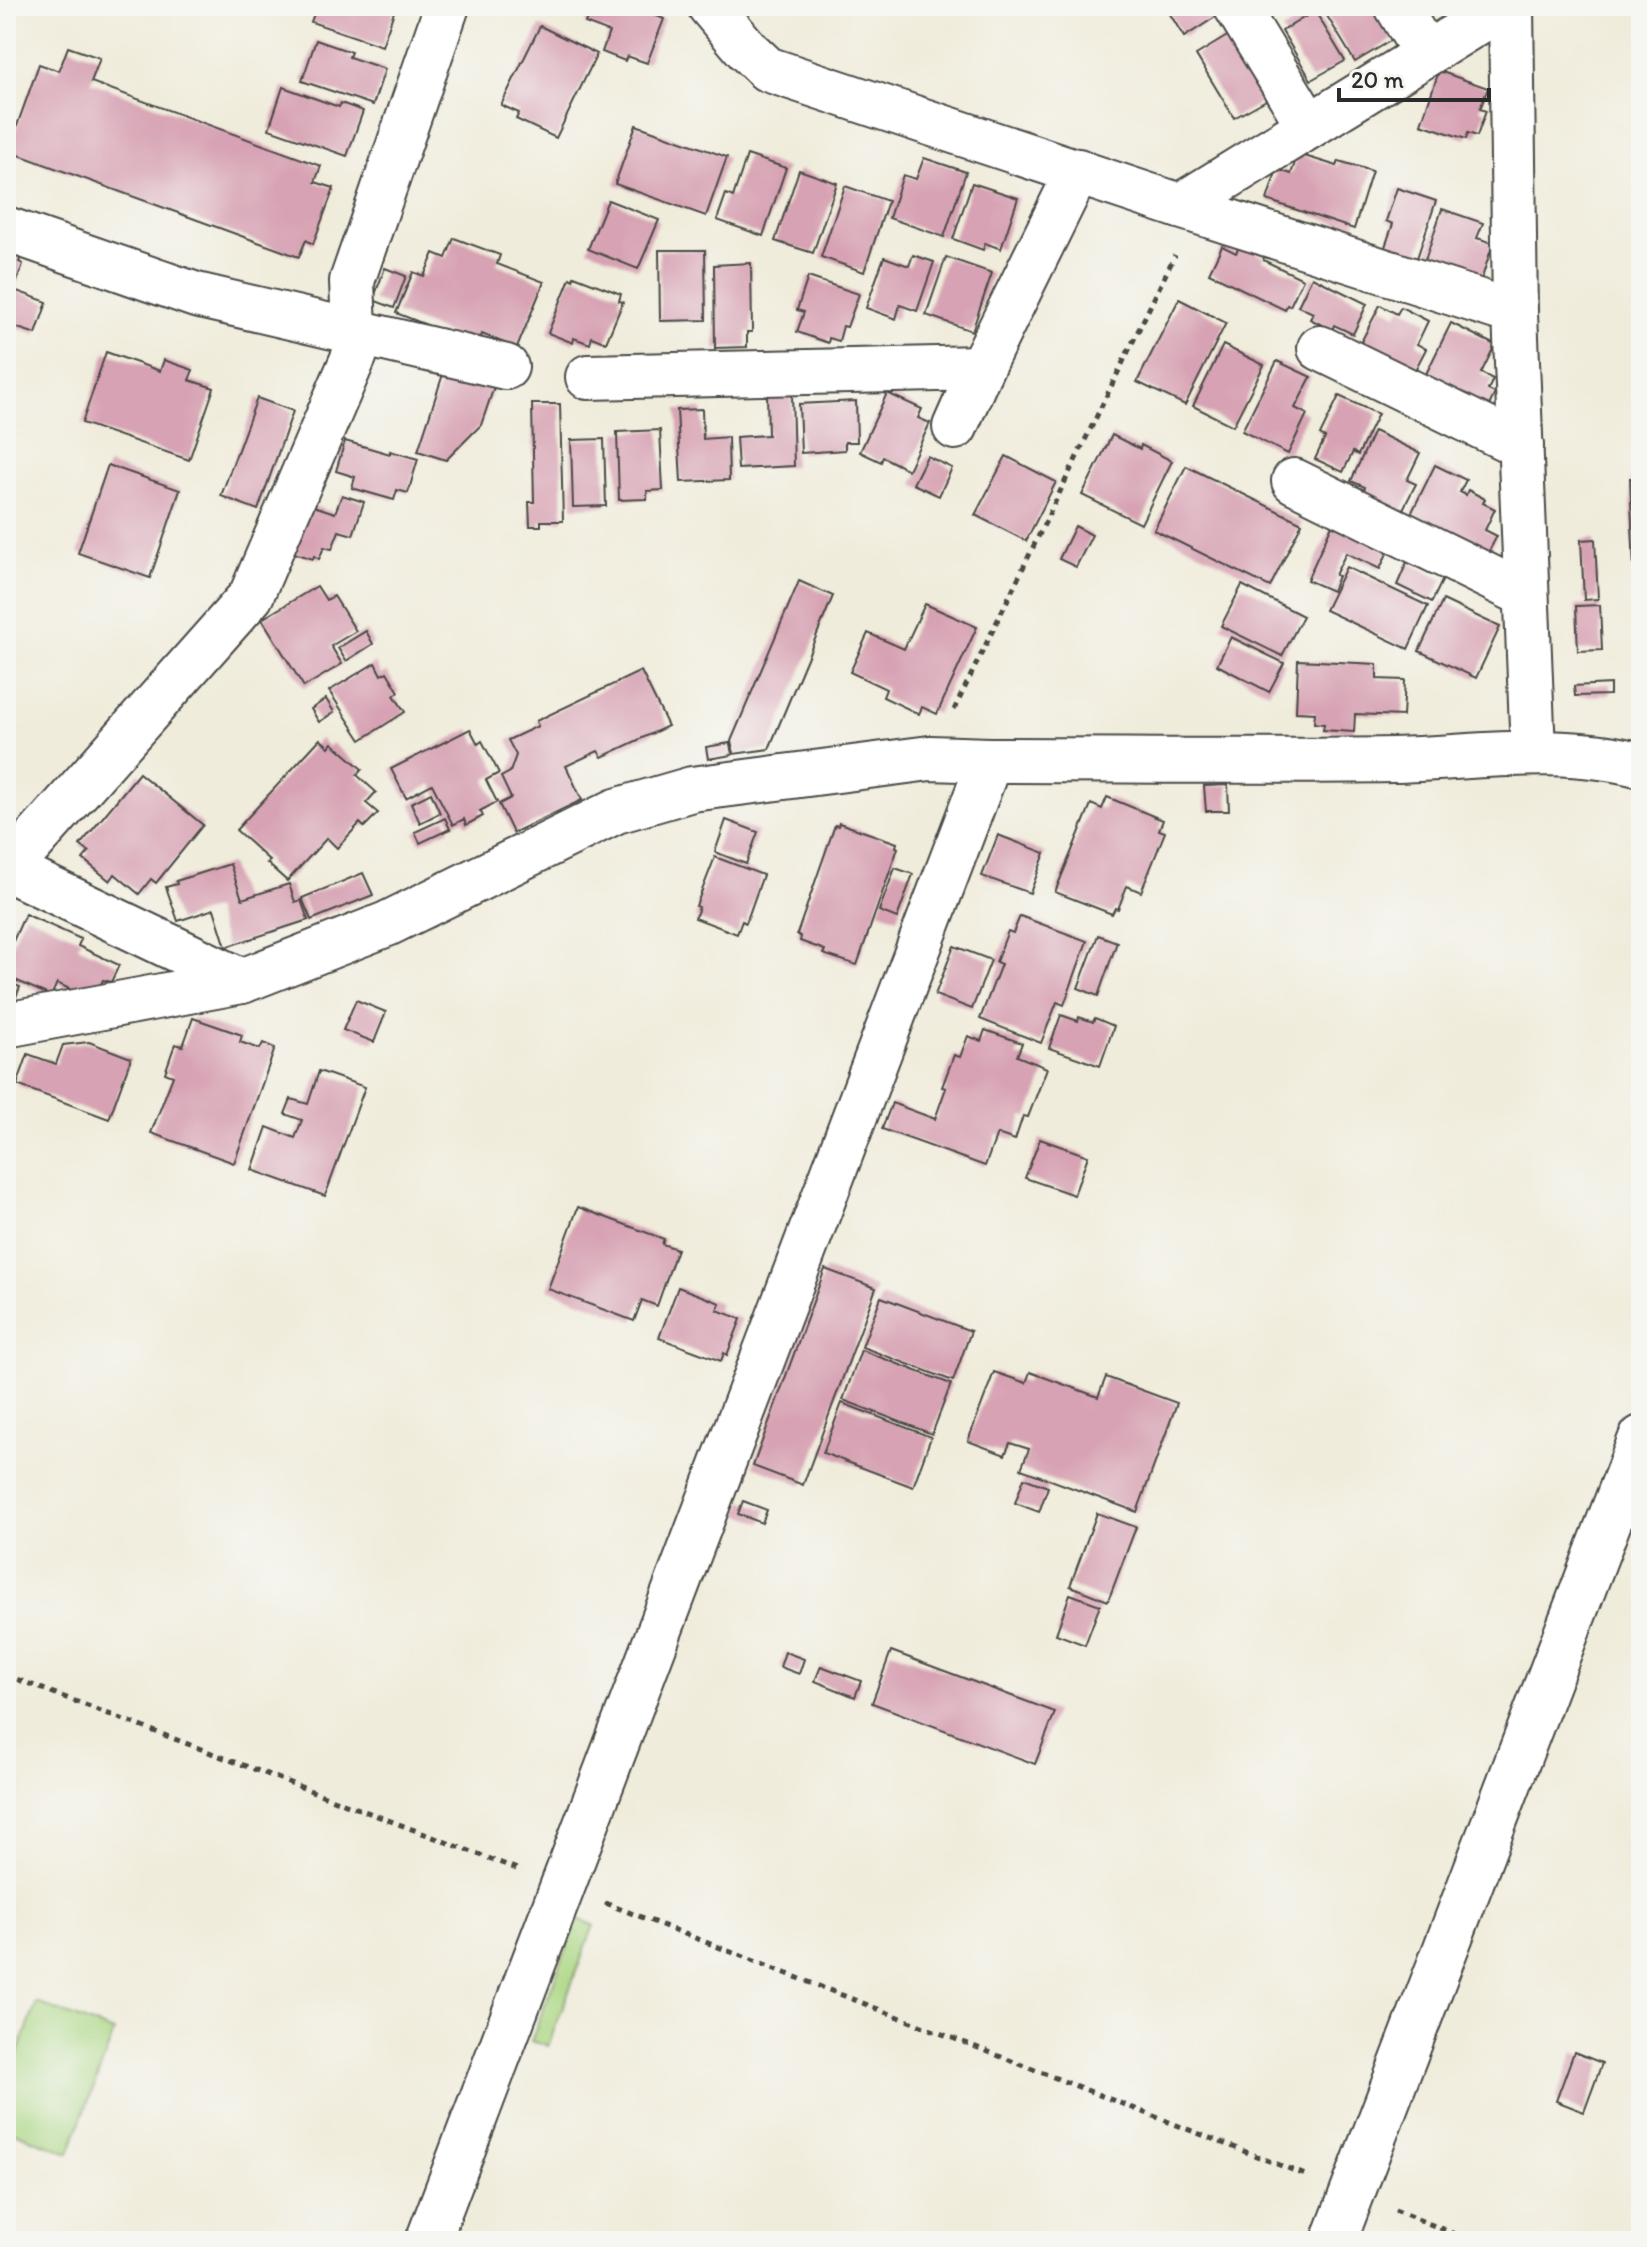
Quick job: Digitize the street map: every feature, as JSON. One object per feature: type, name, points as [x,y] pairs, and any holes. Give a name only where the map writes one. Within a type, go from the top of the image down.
[{"type":"street","points":[[242,981],[7,869],[251,596],[355,354],[352,281],[447,6]]},
{"type":"street","points":[[710,6],[767,69],[1515,313]]},
{"type":"street","points":[[1236,6],[1309,126]]},
{"type":"street","points":[[1397,6],[1426,54]]},
{"type":"street","points":[[1188,208],[1309,126],[1504,6]]},
{"type":"street","points":[[1511,6],[1515,313],[1533,752]]},
{"type":"street","points":[[955,427],[1078,171]]},
{"type":"street","points":[[6,229],[196,295],[506,367]]},
{"type":"street","points":[[1320,348],[1521,446]]},
{"type":"street","points":[[588,377],[981,368]]},
{"type":"street","points":[[1294,481],[1526,595]]},
{"type":"street","points":[[6,1025],[242,981],[387,924],[616,811],[692,789],[930,758],[1395,760],[1533,752],[1615,758],[1641,765]]},
{"type":"street","points":[[428,2241],[990,760]]},
{"type":"street","points":[[1334,2241],[1641,1438]]},
{"type":"path","points":[[930,758],[1188,208]]},
{"type":"path","points":[[6,1675],[562,1886],[1472,2241]]},
{"type":"green space","points":[[578,1919],[594,1925],[548,2046],[531,2041]]},
{"type":"green space","points":[[37,2003],[114,2032],[69,2153],[6,2129],[6,2084]]},
{"type":"building","points":[[317,6],[396,6],[382,46],[311,22]]},
{"type":"building","points":[[592,6],[642,6],[641,9],[664,19],[647,63],[627,56],[625,61],[602,52],[609,32],[585,23]]},
{"type":"building","points":[[1165,6],[1211,6],[1217,16],[1184,37]]},
{"type":"building","points":[[1321,6],[1371,6],[1392,40],[1355,62]]},
{"type":"building","points":[[1315,11],[1345,61],[1311,80],[1282,31]]},
{"type":"building","points":[[540,26],[597,54],[556,138],[516,119],[519,113],[501,105]]},
{"type":"building","points":[[1229,35],[1268,99],[1234,118],[1196,55]]},
{"type":"building","points":[[316,40],[351,52],[349,57],[385,69],[373,105],[302,81]]},
{"type":"building","points":[[68,47],[100,58],[91,82],[321,166],[315,182],[334,188],[313,244],[306,240],[299,257],[8,151],[39,64],[59,71]]},
{"type":"building","points":[[1439,71],[1488,88],[1480,109],[1486,111],[1477,136],[1468,133],[1466,139],[1421,124]]},
{"type":"building","points":[[283,87],[339,107],[341,103],[363,111],[347,156],[269,129]]},
{"type":"building","points":[[636,125],[727,157],[706,216],[615,184]]},
{"type":"building","points":[[1298,154],[1337,166],[1339,161],[1372,171],[1354,229],[1267,200],[1277,169],[1291,174]]},
{"type":"building","points":[[747,155],[786,168],[763,236],[717,220],[726,194],[733,197]]},
{"type":"building","points":[[924,158],[966,172],[944,237],[889,218],[903,175],[916,179]]},
{"type":"building","points":[[799,170],[837,183],[813,253],[775,241]]},
{"type":"building","points":[[972,183],[1018,198],[1001,249],[985,243],[983,250],[953,239]]},
{"type":"building","points":[[845,186],[888,201],[864,272],[821,257]]},
{"type":"building","points":[[1397,188],[1436,201],[1416,261],[1384,250],[1393,224],[1386,221]]},
{"type":"building","points":[[608,200],[659,220],[638,269],[588,249]]},
{"type":"building","points":[[1442,209],[1483,223],[1477,238],[1493,243],[1481,281],[1424,263]]},
{"type":"building","points":[[454,238],[500,255],[497,264],[544,282],[517,348],[482,334],[478,345],[396,313],[413,272],[424,276],[434,253],[446,258]]},
{"type":"building","points":[[1240,245],[1303,279],[1285,310],[1209,273],[1222,246],[1236,253]]},
{"type":"building","points":[[6,249],[22,255],[19,262],[23,264],[14,290],[47,302],[36,334],[6,324]]},
{"type":"building","points":[[659,250],[705,250],[706,320],[660,321]]},
{"type":"building","points":[[913,255],[934,262],[917,311],[900,305],[896,319],[866,308],[884,257],[909,266]]},
{"type":"building","points":[[946,257],[992,273],[972,331],[926,315]]},
{"type":"building","points":[[751,263],[752,332],[747,332],[747,347],[715,348],[714,265]]},
{"type":"building","points":[[385,268],[406,276],[394,308],[373,300]]},
{"type":"building","points":[[574,276],[621,294],[619,301],[623,302],[606,343],[592,337],[590,344],[574,338],[573,343],[548,333],[570,278],[573,280]]},
{"type":"building","points":[[808,277],[859,294],[839,341],[829,338],[828,343],[797,332],[804,312],[797,310]]},
{"type":"building","points":[[1312,277],[1367,304],[1353,334],[1334,325],[1332,330],[1310,319],[1313,313],[1298,306]]},
{"type":"building","points":[[1179,299],[1226,323],[1185,405],[1137,382]]},
{"type":"building","points":[[1380,305],[1397,314],[1401,307],[1428,321],[1417,344],[1426,349],[1414,372],[1360,344]]},
{"type":"building","points":[[1451,323],[1495,345],[1481,373],[1493,379],[1488,390],[1495,393],[1488,408],[1425,376]]},
{"type":"building","points":[[1223,345],[1264,365],[1233,426],[1193,406]]},
{"type":"building","points":[[106,352],[160,371],[164,360],[193,370],[189,380],[214,388],[189,460],[82,423]]},
{"type":"building","points":[[1277,361],[1311,377],[1295,408],[1307,414],[1288,454],[1242,431]]},
{"type":"building","points":[[444,371],[494,387],[481,425],[446,460],[418,451]]},
{"type":"building","points":[[792,393],[794,466],[738,469],[736,437],[768,435],[767,394]]},
{"type":"building","points":[[887,393],[922,409],[918,418],[930,423],[908,470],[883,457],[881,462],[860,452]]},
{"type":"building","points":[[1339,396],[1378,414],[1358,455],[1353,452],[1343,472],[1315,459],[1325,438],[1320,435]]},
{"type":"building","points":[[257,398],[293,411],[258,510],[221,496]]},
{"type":"building","points":[[856,401],[857,442],[845,442],[845,450],[801,453],[799,404]]},
{"type":"building","points":[[532,404],[560,404],[563,521],[541,521],[541,526],[530,526],[529,502],[534,502]]},
{"type":"building","points":[[702,409],[703,439],[728,437],[729,480],[681,482],[677,410]]},
{"type":"building","points":[[660,430],[663,490],[647,491],[647,499],[619,500],[617,432]]},
{"type":"building","points":[[1374,431],[1420,453],[1407,480],[1416,484],[1402,511],[1363,493],[1365,487],[1351,481]]},
{"type":"building","points":[[1637,434],[1641,434],[1641,685],[1630,478],[1638,478]]},
{"type":"building","points":[[1112,435],[1172,461],[1141,524],[1082,495]]},
{"type":"building","points":[[604,439],[606,506],[573,507],[571,440]]},
{"type":"building","points":[[345,441],[418,459],[408,493],[397,490],[394,500],[352,488],[355,477],[336,471]]},
{"type":"building","points":[[927,456],[952,468],[939,496],[913,484]]},
{"type":"building","points":[[1006,456],[1056,482],[1026,541],[975,515]]},
{"type":"building","points":[[108,465],[180,490],[150,578],[78,553]]},
{"type":"building","points":[[1435,465],[1466,480],[1460,492],[1466,495],[1468,490],[1485,499],[1483,503],[1495,509],[1485,530],[1497,536],[1488,553],[1410,516]]},
{"type":"building","points":[[1186,466],[1302,523],[1270,587],[1154,530]]},
{"type":"building","points":[[342,495],[364,502],[353,535],[339,531],[332,549],[324,547],[319,559],[285,550],[301,502],[335,513]]},
{"type":"building","points":[[1332,525],[1388,551],[1380,569],[1346,553],[1335,575],[1338,576],[1332,591],[1307,580]]},
{"type":"building","points":[[1075,526],[1092,535],[1076,567],[1059,559]]},
{"type":"building","points":[[1595,539],[1598,599],[1584,600],[1581,540]]},
{"type":"building","points":[[1407,562],[1443,579],[1432,602],[1397,585]]},
{"type":"building","points":[[1346,567],[1428,606],[1408,649],[1325,610]]},
{"type":"building","points":[[799,581],[833,596],[769,749],[734,754],[731,741]]},
{"type":"building","points":[[1242,585],[1303,616],[1282,656],[1221,626]]},
{"type":"building","points":[[317,586],[326,600],[334,596],[356,631],[331,646],[342,664],[304,687],[262,619]]},
{"type":"building","points":[[1443,600],[1500,627],[1476,678],[1419,651]]},
{"type":"building","points":[[925,604],[977,627],[937,714],[922,707],[919,714],[883,697],[886,689],[850,672],[868,633],[904,649]]},
{"type":"building","points":[[1600,605],[1602,650],[1578,651],[1576,606]]},
{"type":"building","points":[[366,631],[373,644],[346,661],[338,648]]},
{"type":"building","points":[[1231,637],[1284,663],[1269,692],[1217,665]]},
{"type":"building","points":[[1298,660],[1377,664],[1377,679],[1405,680],[1403,716],[1355,714],[1354,732],[1323,730],[1324,724],[1314,723],[1315,713],[1296,712]]},
{"type":"building","points":[[375,663],[381,675],[387,672],[399,692],[394,695],[405,712],[361,740],[329,691]]},
{"type":"building","points":[[641,671],[668,726],[602,757],[598,751],[566,766],[582,800],[513,833],[499,804],[511,798],[501,777],[510,772],[516,755],[508,740],[538,726],[536,721]]},
{"type":"building","points":[[1610,684],[1610,695],[1575,696],[1574,686]]},
{"type":"building","points":[[326,699],[334,712],[319,722],[311,709]]},
{"type":"building","points":[[470,729],[478,744],[482,741],[499,773],[486,780],[497,802],[480,811],[483,816],[466,825],[464,819],[453,825],[432,784],[406,798],[391,769]]},
{"type":"building","points":[[320,739],[329,747],[332,743],[362,769],[357,775],[376,792],[366,803],[378,813],[364,827],[360,823],[337,848],[327,838],[287,881],[236,830]]},
{"type":"building","points":[[730,743],[732,755],[708,759],[706,747]]},
{"type":"building","points":[[139,773],[203,825],[156,883],[151,879],[139,894],[115,874],[110,881],[83,859],[89,852],[80,845]]},
{"type":"building","points":[[1228,785],[1229,811],[1206,811],[1204,786]]},
{"type":"building","points":[[431,793],[440,813],[420,823],[411,803]]},
{"type":"building","points":[[1107,797],[1163,820],[1159,830],[1165,832],[1141,892],[1127,886],[1118,909],[1115,908],[1112,914],[1055,892],[1091,804],[1102,809]]},
{"type":"building","points":[[445,818],[450,829],[420,843],[415,832]]},
{"type":"building","points":[[726,820],[758,832],[746,864],[715,852]]},
{"type":"building","points":[[839,823],[897,843],[898,848],[857,965],[823,954],[825,950],[800,941],[801,937],[797,934],[835,825]]},
{"type":"building","points":[[998,835],[1045,853],[1030,893],[982,876]]},
{"type":"building","points":[[715,857],[763,875],[746,923],[742,921],[737,934],[695,918],[699,907],[696,906]]},
{"type":"building","points":[[230,864],[242,899],[289,884],[295,902],[301,900],[308,920],[226,947],[214,909],[178,921],[166,887]]},
{"type":"building","points":[[895,868],[913,874],[897,918],[879,911]]},
{"type":"building","points":[[363,873],[373,895],[311,920],[302,898]]},
{"type":"building","points":[[25,914],[81,939],[78,946],[119,965],[111,982],[103,980],[100,986],[78,993],[57,983],[51,996],[6,976],[6,957]]},
{"type":"building","points":[[1020,916],[1087,941],[1064,1005],[1057,1002],[1041,1043],[980,1019],[1001,964],[996,962],[1008,931],[1013,933]]},
{"type":"building","points":[[1098,935],[1117,942],[1098,996],[1078,988]]},
{"type":"building","points":[[954,946],[991,960],[972,1009],[935,995]]},
{"type":"building","points":[[6,981],[20,987],[6,1020]]},
{"type":"building","points":[[356,1000],[386,1012],[374,1042],[343,1030]]},
{"type":"building","points":[[1061,1015],[1078,1021],[1079,1017],[1093,1022],[1095,1018],[1114,1026],[1100,1066],[1049,1048]]},
{"type":"building","points":[[193,1018],[242,1035],[240,1042],[260,1049],[263,1043],[275,1048],[234,1163],[151,1133],[173,1076],[165,1073],[175,1044],[183,1046]]},
{"type":"building","points":[[985,1030],[1022,1043],[1017,1056],[1047,1068],[1028,1117],[1023,1116],[1015,1140],[997,1134],[985,1166],[882,1129],[892,1103],[935,1119],[954,1055],[960,1057],[968,1036],[981,1041]]},
{"type":"building","points":[[89,1042],[131,1058],[109,1119],[17,1085],[28,1054],[56,1064],[63,1045]]},
{"type":"building","points":[[319,1071],[365,1087],[325,1196],[252,1170],[267,1127],[295,1138],[302,1120],[285,1114],[291,1099],[308,1104]]},
{"type":"building","points":[[1040,1139],[1088,1156],[1074,1195],[1025,1178]]},
{"type":"building","points":[[578,1207],[664,1239],[662,1244],[677,1249],[657,1306],[642,1300],[634,1321],[548,1289]]},
{"type":"building","points":[[825,1269],[876,1288],[803,1485],[753,1466]]},
{"type":"building","points":[[678,1287],[720,1303],[717,1310],[741,1319],[727,1355],[724,1353],[721,1361],[659,1338]]},
{"type":"building","points":[[881,1297],[971,1331],[953,1381],[862,1347]]},
{"type":"building","points":[[861,1350],[951,1384],[932,1434],[843,1400]]},
{"type":"building","points":[[994,1372],[1026,1383],[1030,1372],[1098,1397],[1106,1377],[1177,1403],[1137,1512],[1021,1469],[1029,1449],[1010,1443],[1005,1455],[968,1441]]},
{"type":"building","points":[[842,1403],[931,1437],[913,1487],[823,1453]]},
{"type":"building","points":[[1024,1478],[1048,1487],[1039,1512],[1015,1503]]},
{"type":"building","points":[[743,1501],[767,1510],[762,1523],[738,1514]]},
{"type":"building","points":[[1097,1513],[1136,1527],[1108,1601],[1070,1586]]},
{"type":"building","points":[[1070,1594],[1100,1605],[1085,1645],[1056,1634]]},
{"type":"building","points":[[891,1651],[1055,1712],[1035,1764],[872,1703]]},
{"type":"building","points":[[785,1652],[804,1659],[799,1674],[780,1667]]},
{"type":"building","points":[[821,1666],[861,1681],[855,1697],[815,1681]]},
{"type":"building","points":[[1574,2052],[1602,2063],[1584,2112],[1556,2101]]}]
